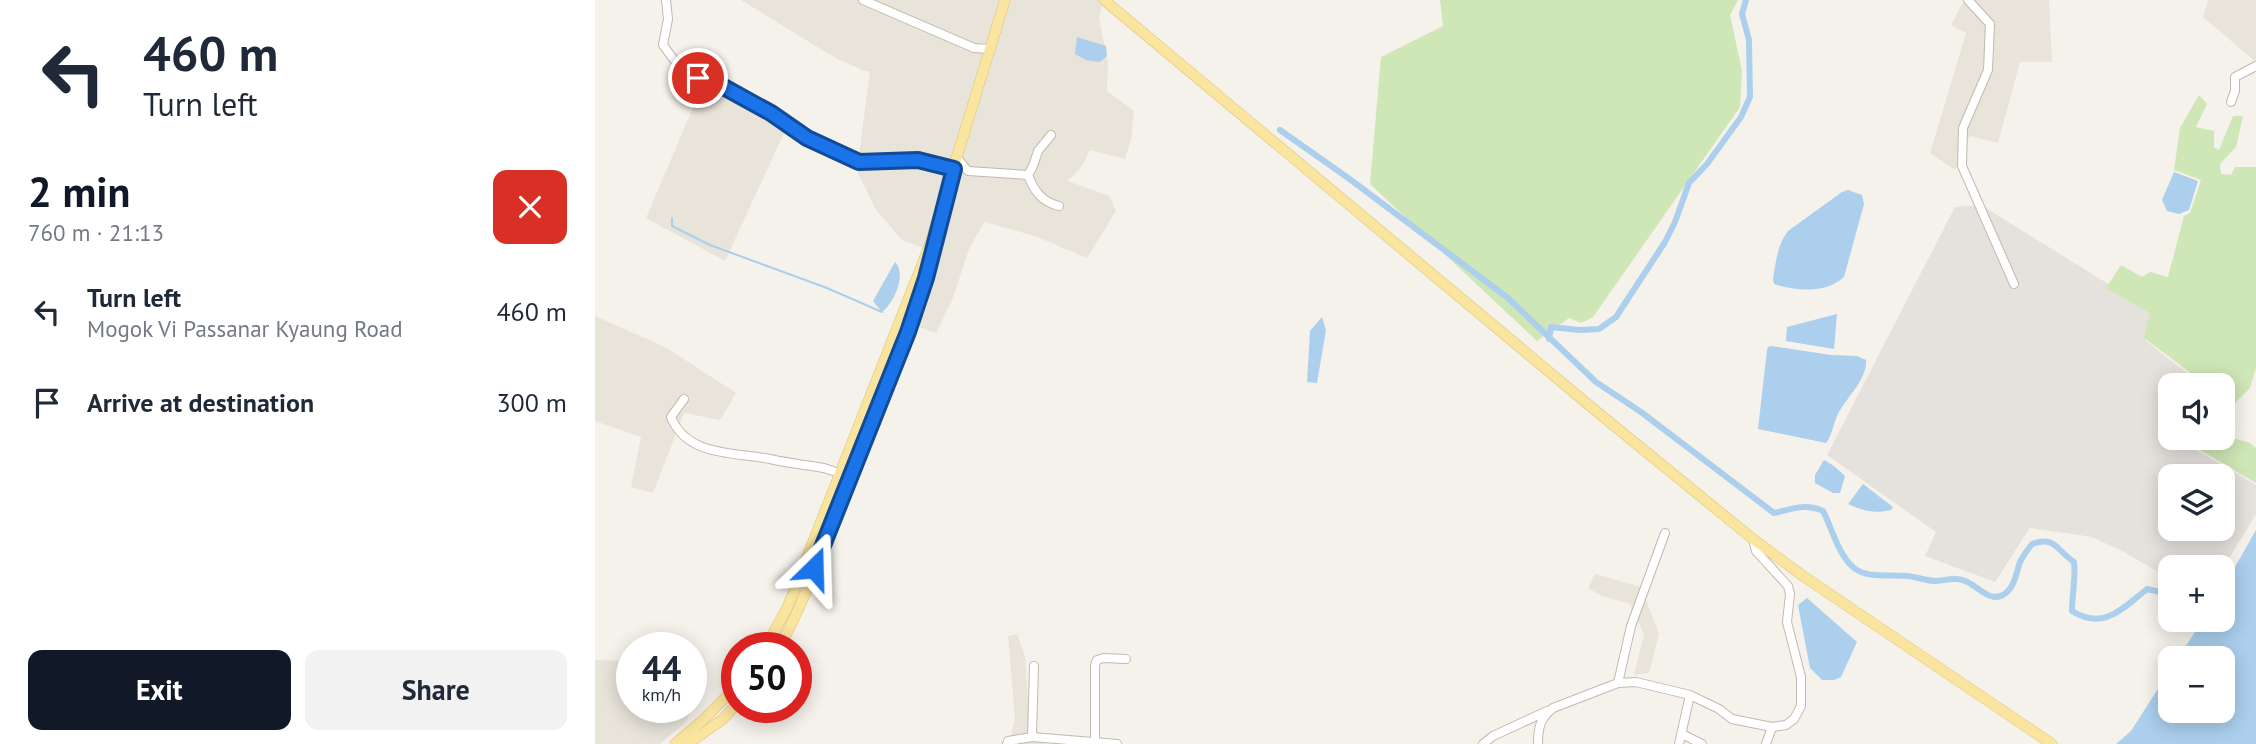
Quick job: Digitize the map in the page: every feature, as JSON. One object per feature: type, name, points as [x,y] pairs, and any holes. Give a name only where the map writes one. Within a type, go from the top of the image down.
[{"type":"main road","points":[[786,632],[908,332],[926,278],[955,163],[1005,0]]},
{"type":"main road","points":[[1104,0],[1115,5],[1596,411],[1753,539],[1803,576],[2052,744]]},
{"type":"main road","points":[[774,632],[787,608],[930,244],[946,195]]},
{"type":"main road","points":[[674,744],[721,702]]},
{"type":"main road","points":[[688,744],[721,720]]},
{"type":"street","points":[[666,0],[668,19],[663,45],[677,64],[698,78],[711,80],[771,113],[807,138],[859,162],[918,160],[955,163],[968,171],[1028,175]]},
{"type":"street","points":[[863,0],[974,48],[990,49]]},
{"type":"street","points":[[1968,0],[1990,24],[1988,70],[1963,128],[1962,166],[2014,284]]},
{"type":"street","points":[[2231,102],[2235,91],[2235,77],[2256,66]]},
{"type":"street","points":[[1051,135],[1038,151],[1028,175],[1034,191],[1051,204],[1059,206]]},
{"type":"street","points":[[684,399],[671,417],[684,436],[699,445],[717,452],[824,468],[839,473]]},
{"type":"street","points":[[1618,683],[1635,615],[1665,533]]},
{"type":"street","points":[[1483,744],[1493,736],[1553,708],[1618,683],[1650,684],[1690,695],[1719,709],[1732,719],[1772,727],[1786,725],[1794,719],[1801,706],[1801,677],[1787,622],[1790,594],[1788,586],[1756,551],[1753,539]]},
{"type":"street","points":[[1094,741],[1095,665],[1097,660],[1104,658],[1126,659]]},
{"type":"street","points":[[1034,666],[1035,739]]},
{"type":"street","points":[[1679,744],[1690,695]]},
{"type":"street","points":[[1538,744],[1539,723],[1553,708]]},
{"type":"street","points":[[1766,744],[1772,727]]},
{"type":"street","points":[[1682,734],[1702,744]]},
{"type":"street","points":[[1007,744],[1008,741],[1020,737],[1117,744]]},
{"type":"shaded area","points":[[741,0],[1103,0],[1099,18],[1108,63],[1107,91],[1134,111],[1131,140],[1125,159],[1090,150],[1082,166],[1068,181],[1109,196],[1116,211],[1087,258],[1035,236],[984,222],[969,249],[953,298],[936,333],[914,325],[931,251],[902,240],[876,210],[857,171],[870,71],[837,59]]},
{"type":"shaded area","points":[[1964,0],[2049,0],[2052,62],[2020,62],[1998,143],[1970,136],[1955,170],[1930,153],[1966,33],[1951,25]]},
{"type":"shaded area","points":[[2208,0],[2256,0],[2256,62],[2203,17]]},
{"type":"shaded area","points":[[704,82],[786,129],[725,261],[646,218]]},
{"type":"shaded area","points":[[1981,205],[2155,313],[2145,340],[2187,373],[2158,373],[2158,450],[2196,450],[2220,464],[2158,464],[2158,541],[2235,541],[2235,473],[2256,485],[2256,514],[2231,555],[2158,555],[2158,572],[2092,537],[2030,528],[1995,582],[1925,556],[1936,532],[1827,455],[1955,207]]},
{"type":"shaded area","points":[[595,316],[667,348],[736,393],[720,420],[684,413],[653,493],[631,487],[641,437],[595,421]]},
{"type":"shaded area","points":[[1595,574],[1641,587],[1659,634],[1649,673],[1634,675],[1644,634],[1630,604],[1602,596],[1588,588]]},
{"type":"shaded area","points":[[1017,634],[1025,656],[1028,702],[1035,740],[1046,744],[1009,744],[1015,718],[1008,636]]},
{"type":"shaded area","points":[[595,660],[616,661],[616,723],[685,723],[660,744],[595,744]]},
{"type":"green space","points":[[1440,0],[1738,0],[1730,15],[1742,71],[1740,107],[1593,317],[1581,323],[1569,318],[1537,341],[1370,184],[1381,57],[1443,26]]},
{"type":"green space","points":[[2199,95],[2207,104],[2196,127],[2214,131],[2214,147],[2219,150],[2233,116],[2243,116],[2236,147],[2220,164],[2221,174],[2231,175],[2235,167],[2256,167],[2256,368],[2250,388],[2235,403],[2235,373],[2191,373],[2144,338],[2150,313],[2106,288],[2121,265],[2142,277],[2150,272],[2168,277],[2184,216],[2190,213],[2201,180],[2174,170],[2180,128]]},
{"type":"green space","points":[[2235,439],[2250,443],[2256,448],[2256,483],[2235,471],[2235,464],[2224,464],[2200,450],[2235,450]]},
{"type":"water","points":[[1077,37],[1106,46],[1107,56],[1100,62],[1086,60],[1075,54]]},
{"type":"water","points":[[2174,172],[2198,181],[2189,210],[2179,214],[2167,211],[2162,200]]},
{"type":"water","points":[[1848,190],[1862,195],[1864,204],[1844,277],[1828,286],[1810,290],[1774,284],[1777,254],[1788,231]]},
{"type":"water","points":[[895,262],[900,274],[899,281],[891,302],[882,312],[873,301]]},
{"type":"water","points":[[1837,314],[1834,349],[1786,341],[1787,327]]},
{"type":"water","points":[[1322,317],[1326,330],[1317,383],[1307,382],[1310,331]]},
{"type":"water","points":[[1771,346],[1857,356],[1866,360],[1860,382],[1837,416],[1826,443],[1758,429],[1767,350]]},
{"type":"water","points":[[1824,460],[1845,476],[1840,493],[1833,493],[1815,483],[1815,475]]},
{"type":"water","points":[[1863,484],[1893,507],[1891,510],[1869,511],[1848,504]]},
{"type":"water","points":[[2256,530],[2256,744],[2116,744],[2131,731],[2158,689],[2158,723],[2235,723],[2235,646],[2186,646],[2195,632],[2235,632],[2235,567]]},
{"type":"water","points":[[1807,598],[1857,642],[1841,677],[1834,680],[1822,680],[1810,668],[1798,605]]},
{"type":"waterway","points":[[1549,339],[1551,327],[1599,329],[1616,317],[1665,242],[1689,183],[1707,164],[1741,117],[1750,97],[1749,40],[1742,14],[1746,0]]},
{"type":"waterway","points":[[1280,130],[1508,298],[1596,382],[1641,412],[1774,513],[1804,507],[1823,511],[1844,556],[1854,568],[1872,575],[1907,576],[1934,581],[1962,580],[1985,594],[1997,597],[2010,588],[2020,562],[2032,544],[2046,542],[2055,545],[2074,562],[2072,611],[2083,617],[2094,619],[2113,615],[2147,589],[2158,592]]},
{"type":"waterway","points":[[672,218],[672,226],[710,245],[827,288],[882,312]]},
{"type":"route","points":[[698,78],[711,80],[771,113],[807,138],[859,162],[918,160],[954,169],[926,278],[908,332],[814,568]]}]
